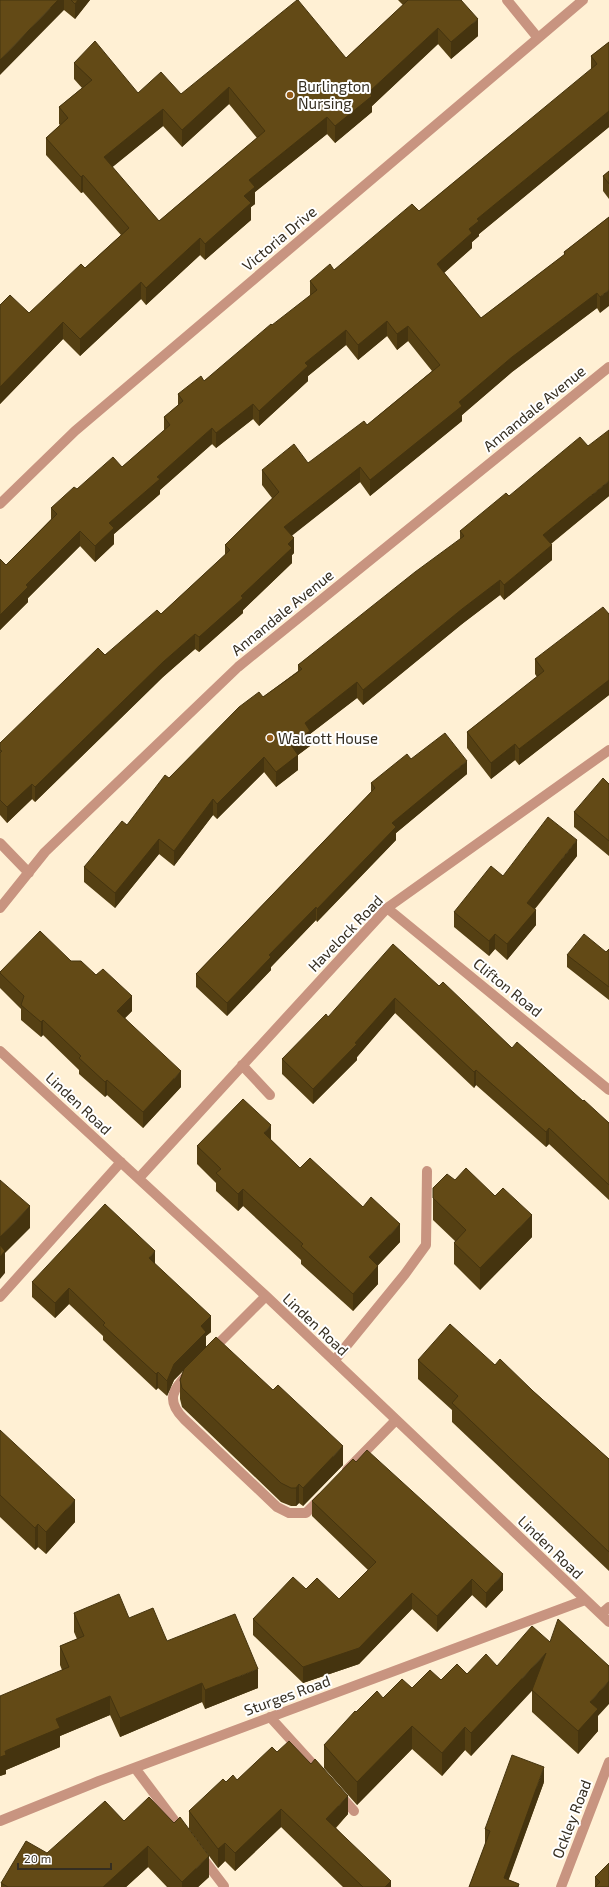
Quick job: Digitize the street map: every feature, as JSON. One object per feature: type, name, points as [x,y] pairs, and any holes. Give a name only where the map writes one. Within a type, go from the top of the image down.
[{"type":"street","points":[[507,0],[538,38]]},
{"type":"street","name":"Victoria Drive","points":[[0,504],[75,431],[583,0]]},
{"type":"street","name":"Annandale Avenue","points":[[0,908],[45,852],[238,667],[609,367]]},
{"type":"street","name":"Havelock Road","points":[[138,1178],[387,908],[609,750]]},
{"type":"street","points":[[0,843],[29,873]]},
{"type":"street","name":"Clifton Road","points":[[387,908],[609,1090]]},
{"type":"street","name":"Linden Road","points":[[0,1050],[266,1296],[609,1622]]},
{"type":"street","points":[[242,1065],[270,1095]]},
{"type":"street","points":[[0,1297],[121,1162]]},
{"type":"street","points":[[334,1361],[405,1274],[426,1245],[427,1171]]},
{"type":"street","points":[[206,1356],[266,1296]]},
{"type":"street","points":[[195,1367],[179,1384],[172,1395],[175,1410],[184,1419],[277,1507],[289,1513],[306,1513],[326,1493]]},
{"type":"street","points":[[342,1476],[396,1420]]},
{"type":"street","name":"Sturges Road","points":[[0,1821],[270,1717],[585,1600]]},
{"type":"street","points":[[601,1614],[609,1606]]},
{"type":"street","points":[[270,1717],[354,1811]]},
{"type":"street","name":"Ockley Road","points":[[561,1887],[609,1762]]},
{"type":"street","points":[[135,1768],[224,1886]]},
{"type":"building","points":[[0,0],[58,0],[0,60]]},
{"type":"building","points":[[71,0],[78,0],[75,4]]},
{"type":"building","points":[[297,0],[346,58],[408,0],[461,0],[478,19],[451,42],[438,28],[369,92],[372,96],[335,126],[327,117],[249,180],[255,187],[244,196],[251,203],[205,244],[200,238],[146,288],[141,282],[80,339],[63,322],[0,387],[0,305],[10,295],[29,313],[81,264],[85,268],[129,228],[83,175],[81,177],[46,138],[68,118],[59,107],[92,80],[74,63],[95,41],[138,93],[161,72],[181,94]],"holes":[[[229,87],[265,131],[159,221],[104,157],[163,109],[182,130]]]},
{"type":"building","points":[[609,42],[609,111],[477,219],[479,221],[469,229],[472,233],[437,264],[481,318],[565,254],[564,252],[609,217],[609,290],[600,297],[597,293],[512,357],[459,402],[462,406],[370,480],[360,467],[284,527],[294,538],[288,544],[292,548],[241,596],[243,598],[199,637],[195,634],[163,662],[35,787],[32,784],[7,807],[0,800],[0,753],[2,751],[0,750],[0,743],[98,648],[105,655],[157,610],[161,614],[230,550],[225,545],[279,492],[262,470],[294,444],[308,463],[364,421],[367,425],[440,365],[408,326],[397,334],[387,321],[358,345],[346,330],[305,363],[308,366],[259,411],[253,404],[216,433],[212,428],[157,477],[160,479],[109,523],[114,528],[95,546],[80,531],[26,585],[28,587],[0,615],[0,559],[6,565],[57,514],[51,508],[74,487],[77,489],[113,457],[122,467],[170,425],[164,417],[183,401],[178,394],[201,376],[204,381],[271,324],[272,325],[317,290],[310,281],[330,264],[334,270],[412,204],[419,211],[597,64],[591,56]]},
{"type":"building","points":[[609,171],[609,184],[603,176]]},
{"type":"building","points":[[609,430],[609,481],[543,535],[552,545],[504,585],[500,580],[363,690],[357,682],[305,723],[310,731],[291,745],[298,755],[276,772],[264,757],[217,804],[213,799],[174,851],[159,839],[115,893],[84,867],[122,821],[127,825],[165,775],[169,778],[239,707],[259,692],[263,697],[302,669],[298,665],[415,572],[464,536],[460,531],[506,493],[509,496],[580,437],[588,446]]},
{"type":"building","points":[[603,607],[609,614],[609,680],[519,749],[515,744],[491,763],[467,732],[544,671],[535,659]]},
{"type":"building","points":[[445,733],[467,761],[392,823],[396,827],[317,909],[316,907],[269,955],[271,957],[227,1003],[196,974],[375,788],[371,783],[407,754],[411,759]]},
{"type":"building","points":[[603,778],[609,784],[609,841],[574,812]]},
{"type":"building","points":[[548,817],[577,840],[527,903],[536,910],[507,944],[495,934],[489,941],[454,912],[491,866],[503,876]]},
{"type":"building","points":[[40,931],[71,961],[81,961],[96,975],[103,969],[132,996],[117,1011],[181,1071],[143,1112],[107,1080],[105,1082],[79,1058],[81,1056],[43,1020],[41,1022],[21,1005],[24,996],[0,973]]},
{"type":"building","points":[[584,934],[606,952],[609,949],[609,987],[567,955]]},
{"type":"building","points":[[393,944],[439,986],[443,982],[512,1048],[517,1042],[609,1123],[609,1185],[549,1128],[546,1132],[476,1070],[474,1072],[395,998],[355,1043],[357,1044],[313,1089],[282,1059],[326,1014],[328,1017]]},
{"type":"building","points":[[243,1099],[271,1125],[264,1133],[300,1168],[310,1158],[363,1207],[371,1197],[400,1224],[369,1257],[378,1266],[353,1294],[301,1246],[303,1244],[243,1189],[238,1194],[216,1173],[221,1169],[197,1146]]},
{"type":"building","points":[[466,1168],[495,1196],[503,1188],[532,1215],[480,1268],[454,1243],[466,1230],[433,1198],[433,1188],[447,1174],[455,1180]]},
{"type":"building","points":[[0,1180],[30,1206],[0,1237]]},
{"type":"building","points":[[105,1204],[155,1251],[149,1258],[211,1316],[201,1326],[206,1332],[174,1364],[167,1381],[158,1372],[156,1374],[103,1325],[105,1323],[69,1288],[55,1303],[32,1282]]},
{"type":"building","points":[[0,1245],[5,1251],[0,1257]]},
{"type":"building","points":[[450,1324],[495,1365],[500,1359],[533,1391],[609,1459],[609,1552],[452,1403],[458,1396],[418,1360]]},
{"type":"building","points":[[216,1337],[273,1390],[278,1385],[343,1446],[303,1488],[299,1484],[296,1488],[291,1488],[281,1483],[182,1388],[180,1380],[184,1369]]},
{"type":"building","points":[[0,1430],[75,1500],[46,1532],[38,1524],[35,1528],[0,1495]]},
{"type":"building","points":[[367,1450],[503,1574],[486,1593],[472,1579],[437,1616],[412,1593],[359,1648],[303,1667],[253,1619],[293,1577],[306,1589],[317,1578],[339,1599],[376,1562],[312,1501],[353,1459],[356,1462]]},
{"type":"building","points":[[119,1594],[129,1618],[153,1608],[167,1641],[235,1614],[258,1669],[205,1690],[202,1683],[120,1718],[110,1696],[56,1719],[60,1728],[5,1751],[6,1755],[0,1757],[0,1696],[69,1667],[60,1646],[84,1636],[74,1613]]},
{"type":"building","points":[[558,1619],[609,1666],[609,1681],[590,1702],[598,1709],[578,1731],[532,1690],[546,1653],[471,1733],[465,1727],[442,1753],[412,1726],[357,1782],[324,1745],[355,1711],[356,1712],[377,1691],[383,1698],[402,1679],[412,1688],[430,1670],[441,1680],[457,1664],[467,1674],[486,1654],[497,1666],[532,1626],[550,1642]]},
{"type":"building","points":[[289,1741],[311,1764],[315,1759],[348,1796],[326,1819],[391,1881],[385,1887],[363,1887],[281,1809],[235,1853],[225,1843],[218,1849],[189,1811],[223,1779],[226,1782],[233,1775],[237,1780],[272,1747],[277,1752]]},
{"type":"building","points":[[512,1755],[544,1767],[504,1878],[519,1884],[518,1887],[469,1887],[490,1831],[485,1829]]},
{"type":"building","points":[[149,1797],[174,1823],[180,1817],[209,1856],[182,1882],[148,1846],[103,1887],[8,1887],[1,1883],[26,1841],[47,1853],[105,1801],[124,1821]]},
{"type":"building","points":[[609,1863],[609,1887],[595,1887],[600,1882],[595,1877]]},
{"type":"place","name":"Burlington Nursing","points":[[290,95]]},
{"type":"place","name":"Walcott House","points":[[270,738]]}]
